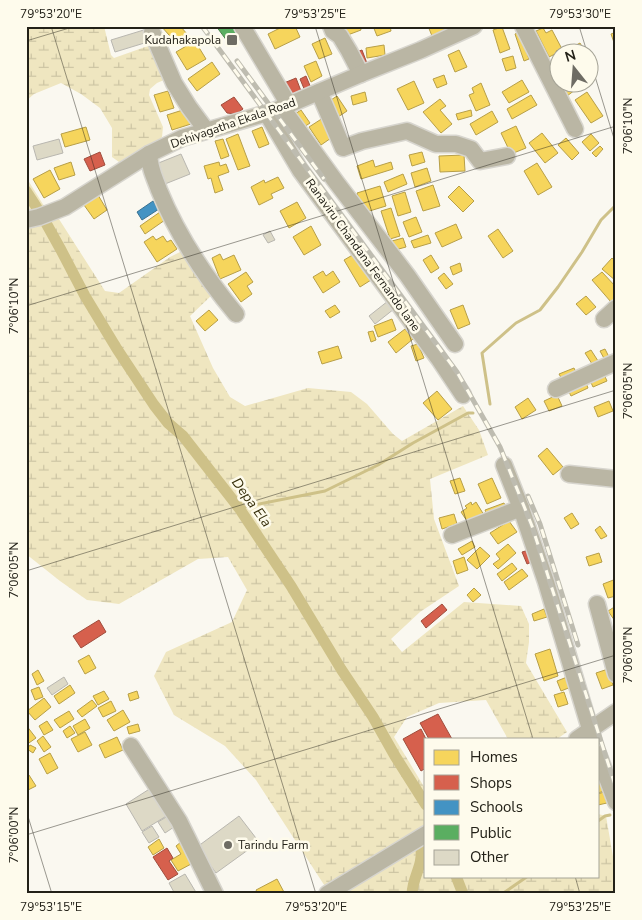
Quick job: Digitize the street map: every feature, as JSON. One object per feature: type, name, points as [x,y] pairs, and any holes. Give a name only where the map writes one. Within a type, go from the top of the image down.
[{"type":"street","points":[[242,26],[286,106],[336,182],[407,275],[455,344]]},
{"type":"street","name":"Dehiyagatha Ekala Road","points":[[26,220],[65,207],[149,154],[182,138],[266,114],[474,26]]},
{"type":"street","points":[[523,26],[575,129]]},
{"type":"street","points":[[333,28],[340,36],[361,74]]},
{"type":"street","points":[[152,32],[174,83],[206,130]]},
{"type":"street","points":[[319,92],[343,148],[362,141],[407,130],[436,144],[456,144],[471,149],[480,161],[507,156]]},
{"type":"street","name":"Ranaviru Chandana Fernando lane","points":[[266,114],[300,170],[439,359],[463,395]]},
{"type":"street","points":[[149,154],[150,166],[163,201],[173,221],[218,293],[236,314]]},
{"type":"street","points":[[604,320],[616,308]]},
{"type":"street","points":[[556,389],[616,362]]},
{"type":"street","points":[[504,465],[546,582],[586,736],[616,712]]},
{"type":"street","points":[[569,474],[616,479]]},
{"type":"street","points":[[452,535],[521,508]]},
{"type":"street","points":[[597,604],[616,674]]},
{"type":"street","points":[[131,746],[179,821],[215,894]]},
{"type":"street","points":[[600,759],[616,802]]},
{"type":"street","points":[[327,894],[424,835]]},
{"type":"green space","points":[[26,26],[104,26],[111,55],[114,58],[162,41],[173,76],[157,83],[150,89],[149,95],[163,127],[162,137],[154,144],[140,149],[119,162],[112,157],[112,128],[100,108],[81,94],[61,83],[34,94],[26,101]]},
{"type":"green space","points":[[26,177],[44,206],[26,213]]},
{"type":"green space","points":[[57,216],[105,291],[119,293],[170,257],[182,251],[212,295],[190,316],[213,368],[230,397],[245,406],[308,388],[351,392],[367,404],[393,434],[402,441],[463,406],[479,430],[488,455],[430,479],[434,519],[459,586],[420,612],[391,639],[402,652],[464,602],[521,606],[529,624],[526,663],[567,732],[558,738],[507,738],[486,700],[439,703],[407,717],[394,737],[424,787],[424,878],[600,878],[600,814],[606,816],[616,874],[616,894],[330,894],[256,780],[225,746],[174,715],[154,676],[166,652],[232,622],[247,590],[228,557],[198,559],[119,604],[87,600],[26,554],[26,228]]},
{"type":"building: Homes","points":[[161,26],[180,26],[188,35],[177,44]]},
{"type":"building: Homes","points":[[284,26],[295,26],[300,37],[275,49],[268,34]]},
{"type":"building: Homes","points":[[350,26],[360,26],[361,30],[345,36],[342,29]]},
{"type":"building: Homes","points":[[373,26],[390,26],[391,31],[377,36]]},
{"type":"building: Homes","points":[[428,26],[452,26],[432,36]]},
{"type":"building: Homes","points":[[502,27],[510,49],[500,53],[493,30]]},
{"type":"building: Homes","points":[[543,28],[546,33],[552,30],[558,42],[550,42],[550,56],[549,57],[536,31]]},
{"type":"building: Homes","points":[[520,32],[529,59],[524,61],[515,34]]},
{"type":"building: Homes","points":[[616,32],[616,48],[611,34]]},
{"type":"building: Homes","points":[[325,38],[332,54],[319,59],[312,44]]},
{"type":"building: Homes","points":[[195,41],[206,59],[187,70],[176,52]]},
{"type":"building: Homes","points":[[384,45],[385,55],[367,58],[366,48]]},
{"type":"building: Homes","points":[[459,50],[467,67],[455,72],[448,55]]},
{"type":"building: Homes","points":[[513,56],[516,68],[506,71],[502,59]]},
{"type":"building: Homes","points":[[316,61],[322,76],[311,82],[304,66]]},
{"type":"building: Homes","points":[[212,62],[220,74],[197,91],[188,79]]},
{"type":"building: Homes","points":[[444,75],[447,84],[437,88],[433,79]]},
{"type":"building: Homes","points":[[522,80],[529,92],[509,103],[502,92]]},
{"type":"building: Homes","points":[[414,81],[424,103],[408,110],[397,89]]},
{"type":"building: Homes","points":[[481,83],[490,105],[476,111],[469,95],[474,93],[472,88]]},
{"type":"building: Homes","points":[[168,91],[174,108],[160,112],[154,95]]},
{"type":"building: Homes","points":[[365,92],[367,101],[353,105],[351,96]]},
{"type":"building: Homes","points":[[564,92],[572,92],[567,96]]},
{"type":"building: Homes","points":[[587,92],[603,116],[591,123],[575,100]]},
{"type":"building: Homes","points":[[531,95],[537,105],[512,119],[507,109]]},
{"type":"building: Homes","points":[[337,96],[347,111],[338,117],[328,102]]},
{"type":"building: Homes","points":[[440,99],[446,106],[440,110],[452,124],[441,133],[423,112]]},
{"type":"building: Homes","points":[[186,109],[191,124],[172,130],[167,115]]},
{"type":"building: Homes","points":[[301,110],[310,123],[301,129],[292,116]]},
{"type":"building: Homes","points":[[471,110],[472,116],[458,120],[456,114]]},
{"type":"building: Homes","points":[[492,111],[498,122],[476,135],[470,124]]},
{"type":"building: Homes","points":[[323,118],[334,136],[321,145],[309,127]]},
{"type":"building: Homes","points":[[516,126],[526,148],[511,154],[501,133]]},
{"type":"building: Homes","points":[[86,127],[90,140],[65,147],[61,134]]},
{"type":"building: Homes","points":[[262,127],[269,144],[259,148],[252,131]]},
{"type":"building: Homes","points":[[542,133],[558,153],[545,163],[529,143]]},
{"type":"building: Homes","points":[[238,134],[250,166],[238,170],[226,139]]},
{"type":"building: Homes","points":[[591,134],[599,143],[590,151],[582,142]]},
{"type":"building: Homes","points":[[566,138],[579,153],[572,160],[558,145]]},
{"type":"building: Homes","points":[[223,139],[229,156],[221,159],[215,141]]},
{"type":"building: Homes","points":[[600,146],[603,149],[596,157],[592,153]]},
{"type":"building: Homes","points":[[422,152],[425,162],[412,166],[409,155]]},
{"type":"building: Homes","points":[[464,155],[465,171],[440,172],[439,156]]},
{"type":"building: Homes","points":[[373,160],[375,167],[391,162],[393,169],[361,179],[357,166]]},
{"type":"building: Homes","points":[[71,162],[75,175],[59,180],[54,168]]},
{"type":"building: Homes","points":[[219,162],[220,166],[226,164],[229,172],[218,176],[223,190],[215,193],[211,178],[208,179],[204,166]]},
{"type":"building: Homes","points":[[537,163],[552,187],[538,195],[524,171]]},
{"type":"building: Homes","points":[[427,168],[431,181],[415,187],[411,173]]},
{"type":"building: Homes","points":[[50,170],[60,189],[44,198],[33,179]]},
{"type":"building: Homes","points":[[403,174],[407,184],[388,192],[384,182]]},
{"type":"building: Homes","points":[[278,177],[284,188],[271,194],[273,198],[259,205],[251,187],[264,180],[265,183]]},
{"type":"building: Homes","points":[[433,185],[440,206],[423,211],[416,191]]},
{"type":"building: Homes","points":[[380,186],[386,206],[363,213],[357,193]]},
{"type":"building: Homes","points":[[459,186],[474,201],[463,212],[448,197]]},
{"type":"building: Homes","points":[[405,192],[411,212],[398,216],[392,196]]},
{"type":"building: Homes","points":[[98,195],[107,210],[94,219],[84,205]]},
{"type":"building: Homes","points":[[297,202],[306,218],[289,228],[280,211]]},
{"type":"building: Homes","points":[[391,208],[400,236],[390,239],[381,211]]},
{"type":"building: Homes","points":[[160,212],[165,220],[145,234],[140,226]]},
{"type":"building: Homes","points":[[416,217],[422,232],[409,237],[403,222]]},
{"type":"building: Homes","points":[[456,224],[462,238],[442,247],[435,233]]},
{"type":"building: Homes","points":[[311,226],[321,245],[304,255],[293,237]]},
{"type":"building: Homes","points":[[498,229],[513,251],[503,258],[488,236]]},
{"type":"building: Homes","points":[[428,235],[431,243],[414,248],[411,241]]},
{"type":"building: Homes","points":[[153,236],[156,240],[163,236],[167,242],[171,240],[177,249],[157,262],[144,242]]},
{"type":"building: Homes","points":[[403,238],[406,247],[395,250],[392,241]]},
{"type":"building: Homes","points":[[356,253],[371,280],[360,287],[344,260]]},
{"type":"building: Homes","points":[[220,254],[223,260],[234,255],[241,270],[220,279],[212,258]]},
{"type":"building: Homes","points":[[431,255],[439,268],[431,273],[423,260]]},
{"type":"building: Homes","points":[[612,258],[616,262],[616,281],[602,269]]},
{"type":"building: Homes","points":[[460,263],[462,271],[453,275],[450,267]]},
{"type":"building: Homes","points":[[323,271],[326,276],[333,271],[340,282],[323,293],[313,277]]},
{"type":"building: Homes","points":[[246,272],[253,282],[247,286],[252,294],[241,302],[228,284]]},
{"type":"building: Homes","points":[[602,272],[616,287],[616,298],[611,302],[592,280]]},
{"type":"building: Homes","points":[[444,273],[453,284],[446,289],[438,278]]},
{"type":"building: Homes","points":[[586,296],[596,307],[586,315],[576,304]]},
{"type":"building: Homes","points":[[335,305],[340,312],[330,318],[325,311]]},
{"type":"building: Homes","points":[[463,305],[470,324],[458,329],[450,310]]},
{"type":"building: Homes","points":[[209,310],[218,320],[205,331],[196,321]]},
{"type":"building: Homes","points":[[392,319],[396,330],[378,337],[374,326]]},
{"type":"building: Homes","points":[[405,329],[413,339],[396,353],[388,342]]},
{"type":"building: Homes","points":[[373,331],[376,340],[371,342],[368,332]]},
{"type":"building: Homes","points":[[418,344],[424,358],[416,361],[411,346]]},
{"type":"building: Homes","points":[[338,346],[342,358],[322,364],[318,352]]},
{"type":"building: Homes","points":[[605,349],[610,359],[606,362],[600,351]]},
{"type":"building: Homes","points":[[591,350],[600,364],[594,367],[585,353]]},
{"type":"building: Homes","points":[[574,368],[578,377],[564,383],[559,374]]},
{"type":"building: Homes","points":[[602,370],[607,381],[593,387],[588,376]]},
{"type":"building: Homes","points":[[584,378],[588,388],[571,396],[566,386]]},
{"type":"building: Homes","points":[[437,391],[452,409],[438,420],[423,403]]},
{"type":"building: Homes","points":[[557,395],[562,406],[549,411],[544,401]]},
{"type":"building: Homes","points":[[528,398],[536,410],[522,419],[515,407]]},
{"type":"building: Homes","points":[[609,401],[613,411],[598,417],[594,407]]},
{"type":"building: Homes","points":[[547,448],[563,467],[553,475],[538,456]]},
{"type":"building: Homes","points":[[460,478],[465,491],[455,494],[450,481]]},
{"type":"building: Homes","points":[[492,478],[501,498],[487,504],[478,484]]},
{"type":"building: Homes","points":[[471,502],[472,505],[476,502],[484,515],[469,524],[461,512]]},
{"type":"building: Homes","points":[[504,503],[507,511],[488,518],[485,510]]},
{"type":"building: Homes","points":[[572,513],[579,524],[571,529],[564,518]]},
{"type":"building: Homes","points":[[454,514],[457,524],[442,529],[439,518]]},
{"type":"building: Homes","points":[[509,521],[517,532],[498,544],[490,533]]},
{"type":"building: Homes","points":[[600,526],[607,536],[601,539],[595,530]]},
{"type":"building: Homes","points":[[472,541],[475,547],[462,555],[458,549]]},
{"type":"building: Homes","points":[[508,544],[516,553],[498,569],[493,564],[500,559],[496,554]]},
{"type":"building: Homes","points":[[480,547],[490,556],[477,569],[467,560]]},
{"type":"building: Homes","points":[[599,553],[602,562],[589,566],[586,557]]},
{"type":"building: Homes","points":[[464,557],[468,570],[457,574],[453,561]]},
{"type":"building: Homes","points":[[512,563],[517,569],[502,581],[497,574]]},
{"type":"building: Homes","points":[[522,569],[528,576],[509,590],[504,582]]},
{"type":"building: Homes","points":[[616,579],[616,596],[608,598],[603,584]]},
{"type":"building: Homes","points":[[474,588],[481,595],[473,602],[467,595]]},
{"type":"building: Homes","points":[[616,606],[616,620],[615,621],[608,611]]},
{"type":"building: Homes","points":[[544,609],[547,617],[534,621],[532,614]]},
{"type":"building: Homes","points":[[550,649],[558,676],[544,681],[535,654]]},
{"type":"building: Homes","points":[[89,655],[96,668],[85,674],[78,661]]},
{"type":"building: Homes","points":[[608,669],[613,685],[602,689],[596,673]]},
{"type":"building: Homes","points":[[38,670],[44,681],[37,685],[32,674]]},
{"type":"building: Homes","points":[[567,677],[571,687],[561,691],[557,681]]},
{"type":"building: Homes","points":[[70,685],[75,693],[59,704],[54,696]]},
{"type":"building: Homes","points":[[39,687],[43,697],[35,700],[31,690]]},
{"type":"building: Homes","points":[[104,691],[109,699],[98,705],[93,696]]},
{"type":"building: Homes","points":[[137,691],[139,698],[130,701],[128,694]]},
{"type":"building: Homes","points":[[564,692],[568,704],[558,707],[554,695]]},
{"type":"building: Homes","points":[[44,698],[51,707],[35,720],[27,711]]},
{"type":"building: Homes","points":[[92,700],[97,706],[82,717],[77,711]]},
{"type":"building: Homes","points":[[111,701],[116,711],[103,717],[98,708]]},
{"type":"building: Homes","points":[[123,710],[130,722],[114,731],[107,720]]},
{"type":"building: Homes","points":[[69,711],[74,719],[60,728],[54,720]]},
{"type":"building: Homes","points":[[85,719],[90,728],[78,735],[73,726]]},
{"type":"building: Homes","points":[[47,721],[53,730],[44,735],[39,726]]},
{"type":"building: Homes","points":[[138,724],[140,731],[129,734],[127,727]]},
{"type":"building: Homes","points":[[26,725],[36,738],[26,745]]},
{"type":"building: Homes","points":[[70,726],[75,733],[67,738],[63,731]]},
{"type":"building: Homes","points":[[85,732],[92,745],[78,752],[71,739]]},
{"type":"building: Homes","points":[[43,736],[51,747],[44,752],[37,741]]},
{"type":"building: Homes","points":[[117,737],[123,750],[105,758],[99,745]]},
{"type":"building: Homes","points":[[30,745],[36,748],[33,753],[27,749]]},
{"type":"building: Homes","points":[[50,753],[58,768],[47,774],[39,759]]},
{"type":"building: Homes","points":[[29,775],[36,786],[26,791],[26,776]]},
{"type":"building: Homes","points":[[600,780],[604,791],[600,792]]},
{"type":"building: Homes","points":[[604,792],[607,803],[600,805],[600,793]]},
{"type":"building: Homes","points":[[159,839],[164,848],[153,855],[148,847]]},
{"type":"building: Homes","points":[[181,842],[193,863],[178,871],[171,860],[181,854],[176,846]]},
{"type":"building: Homes","points":[[277,879],[285,894],[258,894],[256,890]]},
{"type":"building: Shops","points":[[362,50],[368,66],[359,69],[354,53]]},
{"type":"building: Shops","points":[[306,76],[311,88],[305,91],[300,79]]},
{"type":"building: Shops","points":[[296,78],[301,91],[289,96],[284,83]]},
{"type":"building: Shops","points":[[234,97],[243,109],[236,114],[227,113],[221,105]]},
{"type":"building: Shops","points":[[100,152],[105,165],[90,171],[84,159]]},
{"type":"building: Shops","points":[[529,550],[534,561],[527,564],[522,552]]},
{"type":"building: Shops","points":[[442,604],[447,610],[426,628],[421,621]]},
{"type":"building: Shops","points":[[99,620],[106,632],[81,648],[73,636]]},
{"type":"building: Shops","points":[[438,714],[451,738],[428,738],[420,723]]},
{"type":"building: Shops","points":[[421,729],[426,738],[424,769],[421,771],[403,739]]},
{"type":"building: Shops","points":[[167,848],[173,858],[169,861],[178,874],[168,880],[153,857]]},
{"type":"building: Schools","points":[[153,201],[159,209],[142,220],[137,212]]},
{"type":"building: Public","name":"Kudahakapola","points":[[216,26],[238,26],[244,34],[230,45]]},
{"type":"building: Other","points":[[147,29],[151,41],[115,52],[111,40]]},
{"type":"building: Other","points":[[59,139],[63,153],[37,160],[33,146]]},
{"type":"building: Other","points":[[181,154],[190,174],[165,184],[156,164]]},
{"type":"building: Other","points":[[270,231],[275,240],[268,243],[263,235]]},
{"type":"building: Other","points":[[388,301],[394,309],[375,324],[369,316]]},
{"type":"building: Other","points":[[64,677],[68,684],[52,695],[47,688]]},
{"type":"building: Other","points":[[151,788],[168,815],[142,831],[126,804]]},
{"type":"building: Other","points":[[168,816],[174,827],[165,833],[158,822]]},
{"type":"building: Other","name":"Tarindu Farm","points":[[239,816],[259,842],[216,873],[197,847]]},
{"type":"building: Other","points":[[152,826],[159,837],[149,843],[142,832]]},
{"type":"building: Other","points":[[185,874],[197,894],[175,894],[169,883]]},
{"type":"waterway","name":"Depa Ela","points":[[26,191],[37,208]]},
{"type":"waterway","points":[[490,404],[482,353],[516,323],[540,310],[582,252],[601,220],[616,205]]},
{"type":"waterway","name":"Depa Ela","points":[[46,223],[85,296],[117,349],[154,405],[168,423],[183,436],[239,508],[291,586],[424,802]]},
{"type":"waterway","points":[[239,508],[325,491],[378,465],[413,443],[468,413],[473,413]]},
{"type":"waterway","points":[[600,820],[610,815]]},
{"type":"waterway","points":[[412,894],[421,861],[421,848],[424,845]]},
{"type":"waterway","name":"Depa Ela","points":[[457,878],[463,894]]},
{"type":"waterway","points":[[502,894],[525,878]]},
{"type":"railway","points":[[202,26],[457,372],[500,447],[532,526],[600,738]]},
{"type":"railway","points":[[237,61],[324,179]]},
{"type":"railway","points":[[528,496],[540,524],[578,645]]},
{"type":"railway","points":[[600,738],[616,788]]},
{"type":"place","name":"Kudahakapola","points":[[232,40]]},
{"type":"place","name":"Tarindu Farm","points":[[228,845]]}]
